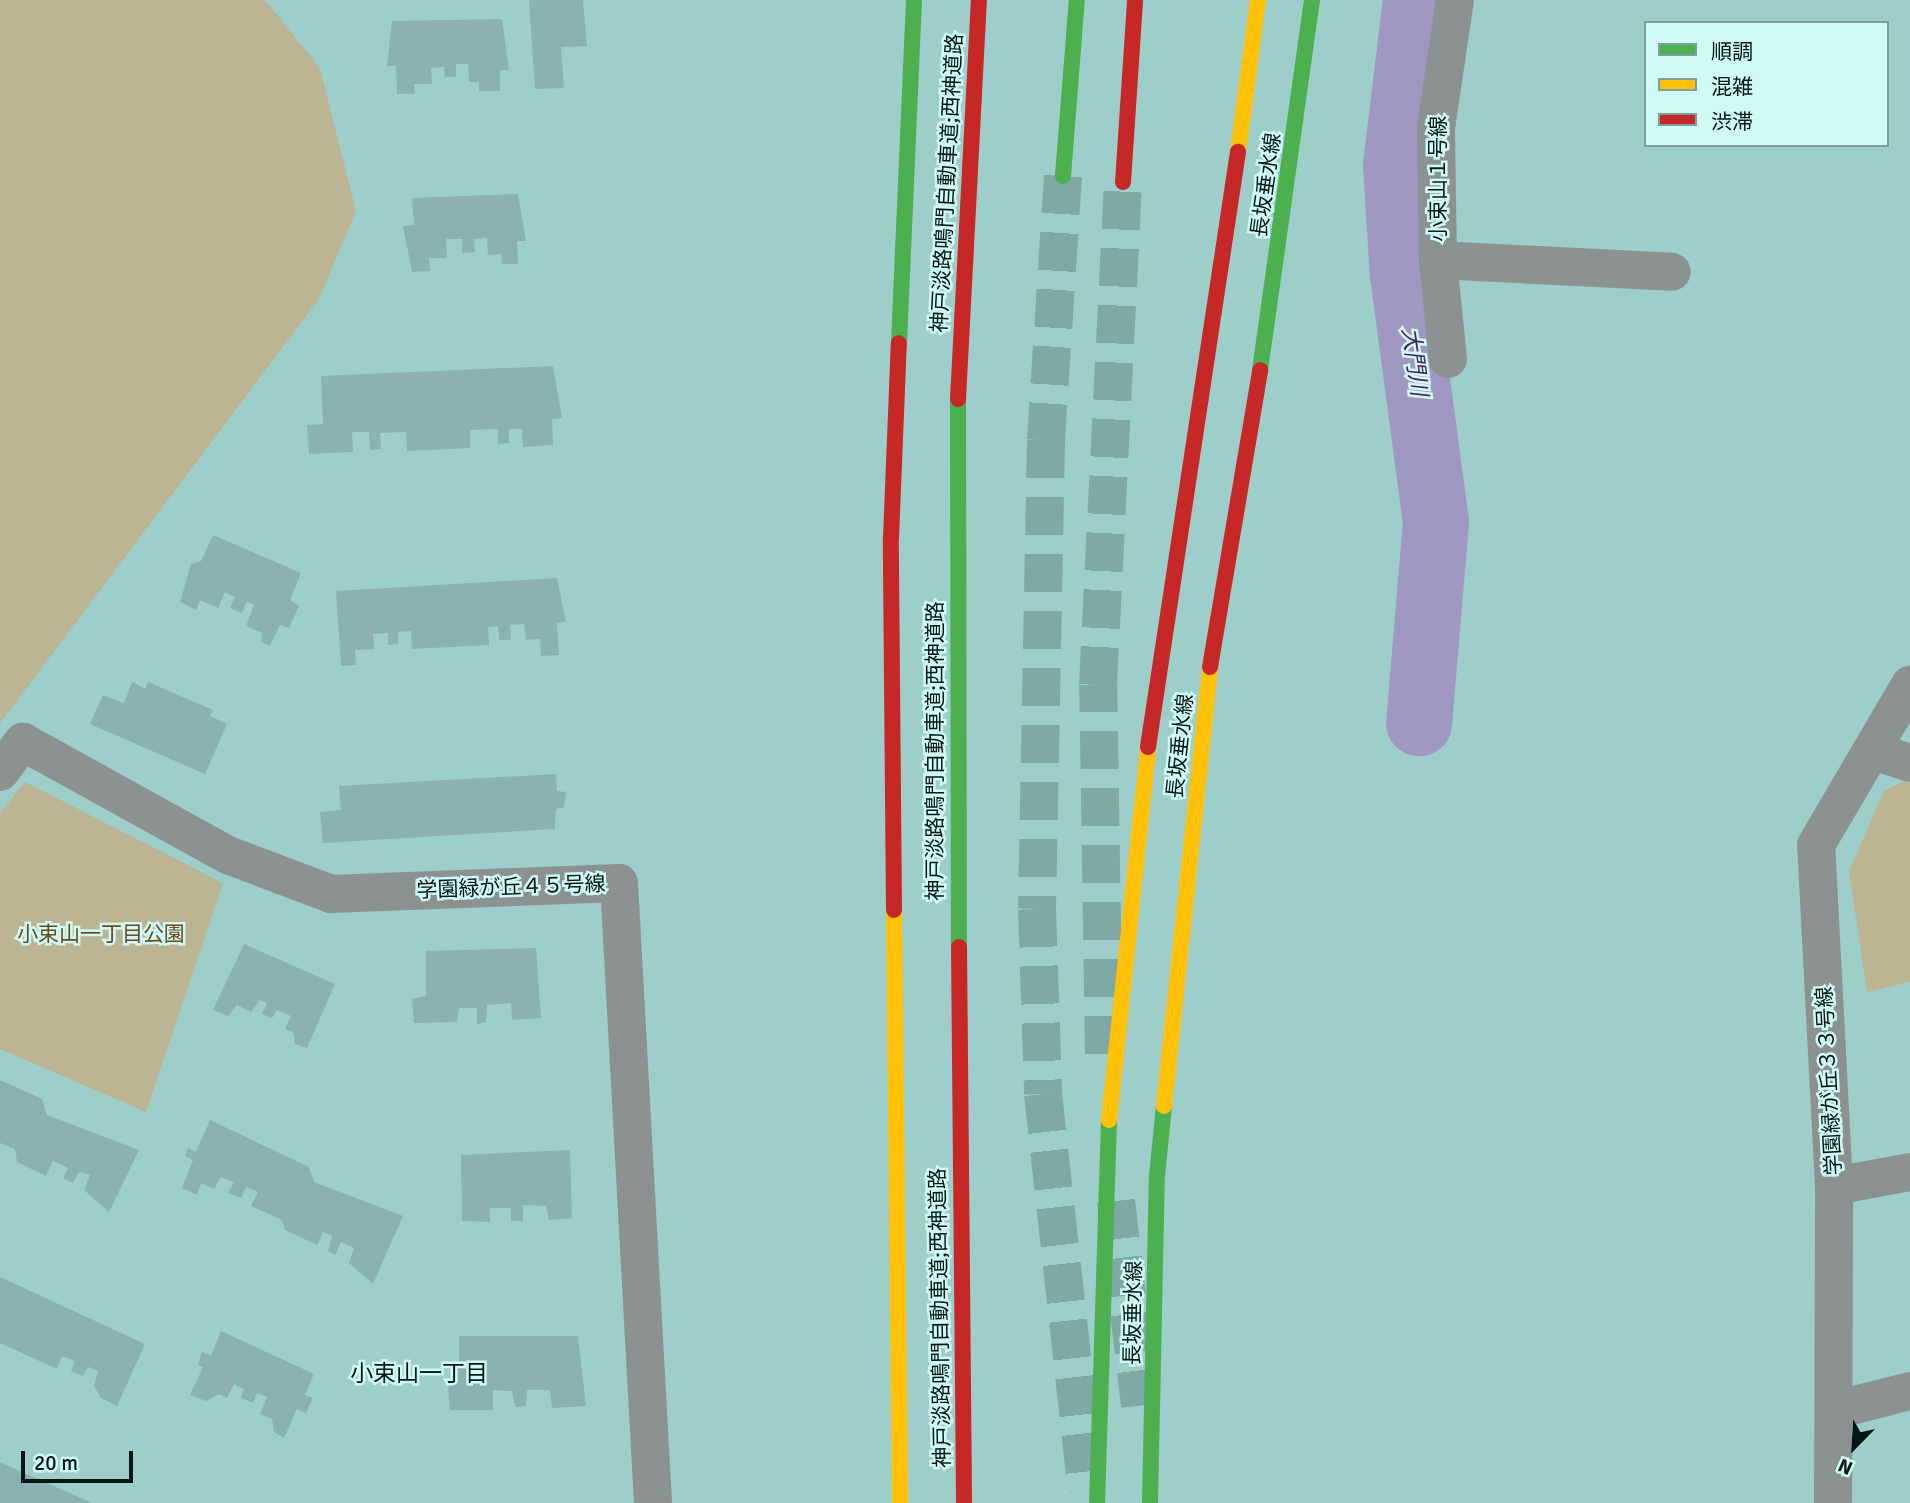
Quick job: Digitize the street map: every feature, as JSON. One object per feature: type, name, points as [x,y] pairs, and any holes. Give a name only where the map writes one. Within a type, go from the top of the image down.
[{"type":"main road","name":"神戸淡路鳴門自動車道;西神道路","points":[[901,1503],[891,538],[914,0]]},
{"type":"main road","name":"神戸淡路鳴門自動車道;西神道路","points":[[964,1503],[955,545],[960,282],[979,0]]},
{"type":"main road","points":[[1063,176],[1077,0]]},
{"type":"main road","points":[[1123,182],[1135,0]]},
{"type":"main road","name":"長坂垂水線","points":[[1097,1503],[1104,1173],[1156,671],[1222,275],[1258,0]]},
{"type":"main road","name":"長坂垂水線","points":[[1150,1503],[1157,1176],[1208,678],[1274,283],[1312,0]]},
{"type":"street","name":"小束山１号線","points":[[1448,359],[1438,260],[1436,128],[1455,0]]},
{"type":"street","points":[[1438,260],[1672,272]]},
{"type":"street","name":"学園緑が丘３３号線","points":[[1833,1503],[1835,1186],[1816,845],[1910,685]]},
{"type":"street","name":"学園緑が丘４５号線","points":[[0,772],[23,742],[228,855],[331,894],[619,883],[653,1503]]},
{"type":"street","points":[[1873,751],[1910,763]]},
{"type":"street","points":[[1835,1186],[1910,1172]]},
{"type":"street","points":[[1835,1410],[1910,1391]]},
{"type":"green space","points":[[0,0],[265,0],[320,68],[356,211],[319,299],[0,723]]},
{"type":"green space","points":[[1904,781],[1910,783],[1910,982],[1867,992],[1849,871],[1884,791]]},
{"type":"green space","name":"小束山一丁目公園","points":[[25,782],[223,883],[146,1112],[0,1049],[0,813]]},
{"type":"building","points":[[529,0],[583,0],[587,46],[561,47],[564,88],[535,89]]},
{"type":"building","points":[[502,19],[509,70],[500,70],[500,91],[479,91],[479,82],[469,82],[468,64],[456,64],[456,77],[445,77],[444,67],[431,68],[432,84],[414,84],[415,94],[397,94],[396,66],[387,66],[392,21]]},
{"type":"building","points":[[518,194],[526,241],[517,241],[518,264],[502,264],[501,254],[488,255],[487,238],[474,239],[475,252],[462,253],[462,239],[446,239],[447,258],[429,258],[430,271],[412,272],[403,226],[414,225],[412,198]]},
{"type":"building","points":[[553,366],[562,418],[552,419],[553,445],[523,447],[522,429],[509,429],[509,443],[498,444],[498,429],[470,430],[470,448],[407,451],[406,432],[380,433],[381,449],[370,450],[369,432],[352,432],[353,452],[309,454],[307,425],[323,424],[321,376]]},
{"type":"building","points":[[213,535],[301,573],[290,600],[299,606],[289,628],[280,625],[270,646],[261,642],[262,633],[246,626],[254,605],[247,601],[242,613],[230,608],[235,597],[225,592],[218,608],[200,600],[196,610],[180,602],[191,564],[201,561]]},
{"type":"building","points":[[557,578],[566,622],[557,623],[559,655],[541,656],[540,639],[526,640],[524,624],[510,625],[511,640],[499,640],[498,626],[488,627],[489,645],[412,649],[411,631],[398,632],[398,644],[388,645],[388,633],[373,634],[374,649],[355,650],[356,665],[341,666],[336,591]]},
{"type":"building","points":[[132,682],[145,689],[148,682],[213,710],[210,716],[227,724],[205,774],[90,724],[103,695],[124,703]]},
{"type":"building","points":[[556,774],[557,791],[566,792],[564,807],[556,809],[555,829],[323,843],[320,812],[341,810],[339,786]]},
{"type":"building","points":[[244,944],[335,984],[307,1048],[295,1044],[293,1032],[285,1029],[291,1016],[277,1010],[272,1018],[262,1014],[267,1003],[260,1000],[251,1012],[237,1005],[228,1016],[213,1010]]},
{"type":"building","points":[[536,948],[541,1018],[512,1020],[511,1003],[487,1005],[486,1022],[477,1024],[477,1008],[459,1008],[457,1022],[414,1023],[412,999],[426,996],[426,951]]},
{"type":"building","points":[[0,1080],[42,1099],[47,1115],[139,1150],[109,1212],[84,1190],[90,1175],[79,1172],[73,1183],[63,1178],[68,1168],[53,1161],[46,1176],[17,1162],[15,1149],[0,1143]]},
{"type":"building","points":[[210,1120],[309,1167],[314,1182],[403,1216],[373,1284],[349,1263],[354,1248],[341,1242],[335,1255],[328,1251],[332,1236],[323,1232],[317,1245],[285,1230],[282,1220],[251,1206],[258,1192],[246,1187],[241,1198],[228,1193],[234,1182],[221,1177],[214,1189],[201,1183],[197,1195],[182,1188],[193,1160],[185,1156],[188,1148],[196,1152]]},
{"type":"building","points":[[570,1150],[572,1218],[549,1220],[546,1206],[523,1205],[523,1221],[511,1221],[511,1208],[490,1208],[490,1222],[462,1221],[461,1155]]},
{"type":"building","points":[[0,1277],[145,1344],[117,1406],[101,1398],[94,1386],[98,1371],[88,1367],[83,1376],[71,1371],[75,1361],[62,1356],[57,1369],[0,1343]]},
{"type":"building","points":[[221,1331],[314,1374],[305,1395],[313,1398],[306,1413],[297,1409],[284,1438],[274,1432],[272,1419],[260,1414],[267,1397],[257,1393],[253,1403],[241,1398],[244,1389],[234,1384],[227,1398],[219,1394],[206,1401],[190,1395],[203,1367],[198,1365],[202,1352],[211,1356]]},
{"type":"building","points":[[459,1336],[578,1336],[586,1406],[552,1408],[550,1390],[527,1390],[526,1406],[515,1407],[512,1391],[493,1390],[493,1410],[450,1410],[448,1388],[459,1362]]},
{"type":"building","points":[[0,1462],[92,1503],[0,1503]]},
{"type":"waterway","name":"大門川","points":[[1416,0],[1396,165],[1403,275],[1436,522],[1419,723]]},
{"type":"tunnel","points":[[1063,176],[1046,440],[1037,909],[1043,1094],[1087,1491]]},
{"type":"tunnel","points":[[1104,1054],[1098,685],[1123,182]]},
{"type":"tunnel","points":[[1116,1201],[1140,1406]]},
{"type":"traffic: fast","points":[[899,343],[914,0]]},
{"type":"traffic: fast","points":[[1063,176],[1077,0]]},
{"type":"traffic: fast","points":[[1260,370],[1312,0]]},
{"type":"traffic: fast","points":[[958,399],[959,947]]},
{"type":"traffic: fast","points":[[1150,1503],[1157,1176],[1164,1106]]},
{"type":"traffic: fast","points":[[1097,1503],[1109,1120]]},
{"type":"traffic: slow","points":[[1238,152],[1258,0]]},
{"type":"traffic: slow","points":[[1164,1106],[1210,667]]},
{"type":"traffic: slow","points":[[1109,1120],[1148,747]]},
{"type":"traffic: slow","points":[[894,910],[900,1503]]},
{"type":"traffic: jam","points":[[958,399],[979,0]]},
{"type":"traffic: jam","points":[[1123,182],[1135,0]]},
{"type":"traffic: jam","points":[[1148,747],[1238,152]]},
{"type":"traffic: jam","points":[[894,910],[891,538],[899,343]]},
{"type":"traffic: jam","points":[[1210,667],[1260,370]]},
{"type":"traffic: jam","points":[[959,947],[964,1503]]},
{"type":"district","name":"小束山一丁目","points":[[419,1374]]}]
